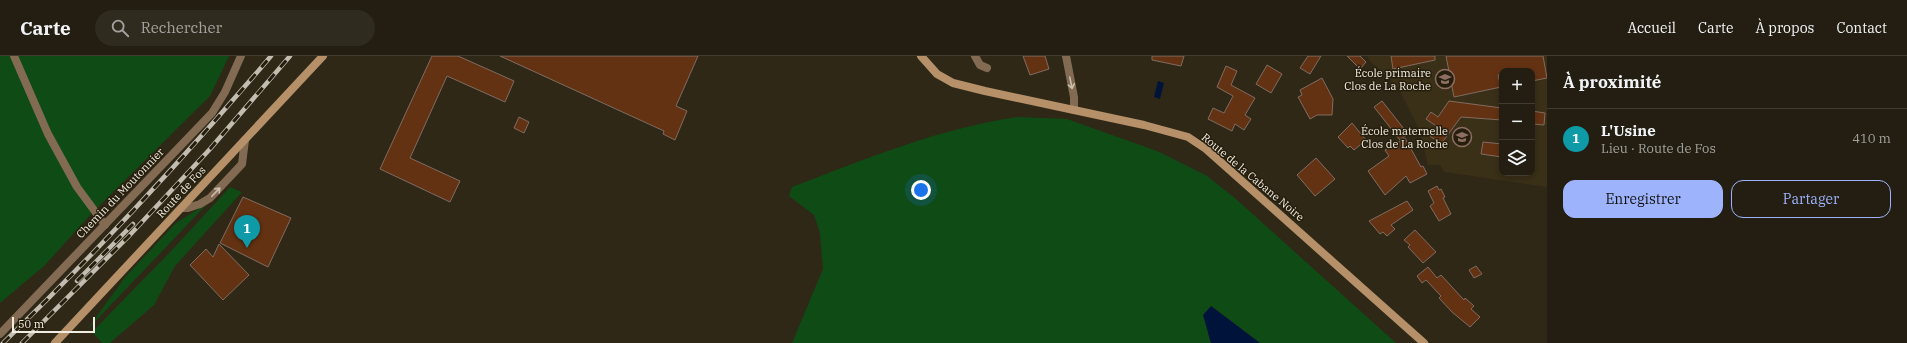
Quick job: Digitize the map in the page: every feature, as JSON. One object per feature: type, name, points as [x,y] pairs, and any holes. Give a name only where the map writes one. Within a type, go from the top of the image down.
[{"type":"street","points":[[14,56],[48,134],[77,187],[105,225]]},
{"type":"street","name":"Chemin du Moutonnier","points":[[0,334],[212,113],[225,92],[241,56]]},
{"type":"street","name":"Route de Fos","points":[[55,343],[323,56]]},
{"type":"street","name":"Route de la Cabane Noire","points":[[921,56],[937,74],[953,82],[985,91],[1188,137],[1206,149],[1424,343]]},
{"type":"street","points":[[975,56],[980,65],[987,68]]},
{"type":"street","points":[[1066,56],[1074,97],[1074,110]]},
{"type":"street","points":[[182,208],[188,208],[200,204],[210,198],[242,164],[245,140]]},
{"type":"shaded area","points":[[1367,56],[1547,56],[1547,187],[1444,172],[1440,165],[1428,165],[1419,129],[1398,87],[1370,61]]},
{"type":"green space","points":[[0,56],[229,56],[210,96],[92,213],[44,266],[0,303]]},
{"type":"green space","points":[[1018,117],[1067,119],[1157,151],[1207,176],[1236,199],[1396,343],[1260,343],[1211,306],[1208,334],[1211,343],[792,343],[823,269],[820,233],[814,215],[789,196],[792,187],[875,155],[931,137],[989,122]]},
{"type":"green space","points":[[230,187],[242,192],[175,266],[154,305],[110,343],[102,343],[92,332],[174,248]]},
{"type":"green space","points":[[208,203],[86,331],[126,276],[176,223]]},
{"type":"water","points":[[1158,81],[1164,83],[1160,99],[1154,97]]},
{"type":"water","points":[[1211,306],[1260,343],[1211,343],[1203,315]]},
{"type":"building","points":[[432,56],[458,56],[514,81],[505,102],[447,76],[410,158],[460,181],[450,202],[380,169]]},
{"type":"building","points":[[500,56],[698,56],[676,106],[687,111],[675,140],[663,134],[664,131]]},
{"type":"building","points":[[1023,56],[1045,56],[1049,69],[1030,75]]},
{"type":"building","points":[[1152,56],[1184,56],[1181,66],[1152,60]]},
{"type":"building","points":[[1308,56],[1321,56],[1310,74],[1300,68]]},
{"type":"building","points":[[1347,56],[1360,56],[1366,62],[1360,69]]},
{"type":"building","points":[[1391,56],[1435,56],[1435,60],[1393,69]]},
{"type":"building","name":"École primaire Clos de La Roche","points":[[1446,56],[1543,56],[1547,78],[1535,80],[1535,68],[1499,68],[1499,87],[1454,97]]},
{"type":"building","points":[[1267,65],[1282,74],[1271,93],[1256,84]]},
{"type":"building","points":[[1226,66],[1237,71],[1231,85],[1255,98],[1245,115],[1251,119],[1244,130],[1235,124],[1232,131],[1208,119],[1213,108],[1224,113],[1233,96],[1217,87]]},
{"type":"building","points":[[1322,78],[1333,99],[1332,115],[1317,115],[1310,119],[1298,97],[1302,95],[1300,90]]},
{"type":"building","points":[[1382,101],[1408,134],[1400,140],[1374,107]]},
{"type":"building","name":"École maternelle Clos de La Roche","points":[[1449,101],[1499,108],[1499,120],[1461,117],[1441,144],[1430,136],[1436,126],[1426,119],[1431,112],[1438,117]]},
{"type":"building","points":[[1535,111],[1545,113],[1544,125],[1535,124]]},
{"type":"building","points":[[519,117],[529,122],[524,133],[514,128]]},
{"type":"building","points":[[1352,123],[1366,140],[1354,150],[1350,146],[1348,148],[1338,137]]},
{"type":"building","points":[[1405,138],[1421,167],[1423,166],[1427,174],[1410,183],[1406,176],[1385,195],[1368,171],[1389,156],[1385,150]]},
{"type":"building","points":[[1483,142],[1499,144],[1499,157],[1481,154]]},
{"type":"building","points":[[1316,158],[1335,179],[1315,196],[1297,175]]},
{"type":"building","points":[[1437,186],[1439,190],[1441,189],[1445,197],[1443,198],[1451,214],[1439,221],[1430,206],[1434,203],[1428,191]]},
{"type":"building","points":[[243,197],[291,218],[268,267],[220,243]]},
{"type":"building","points":[[1407,201],[1413,210],[1391,225],[1395,229],[1387,236],[1383,232],[1380,234],[1369,221]]},
{"type":"building","points":[[1415,230],[1436,252],[1423,263],[1408,247],[1410,245],[1404,240]]},
{"type":"building","points":[[219,244],[249,275],[223,300],[190,265],[206,249],[213,257]]},
{"type":"building","points":[[1476,266],[1482,274],[1474,278],[1469,270]]},
{"type":"building","points":[[1428,267],[1437,278],[1441,275],[1464,300],[1465,298],[1474,306],[1471,309],[1480,317],[1470,327],[1452,312],[1439,298],[1441,296],[1426,280],[1422,283],[1417,276]]},
{"type":"railway","points":[[3,343],[107,239],[271,56]]},
{"type":"railway","points":[[22,343],[128,237],[210,149],[290,56]]},
{"type":"railway","points":[[77,281],[133,224]]},
{"type":"place","name":"École primaire Clos de La Roche","points":[[1445,79]]},
{"type":"place","name":"École maternelle Clos de La Roche","points":[[1462,137]]},
{"type":"place","name":"L'Usine","points":[[247,248]]}]
